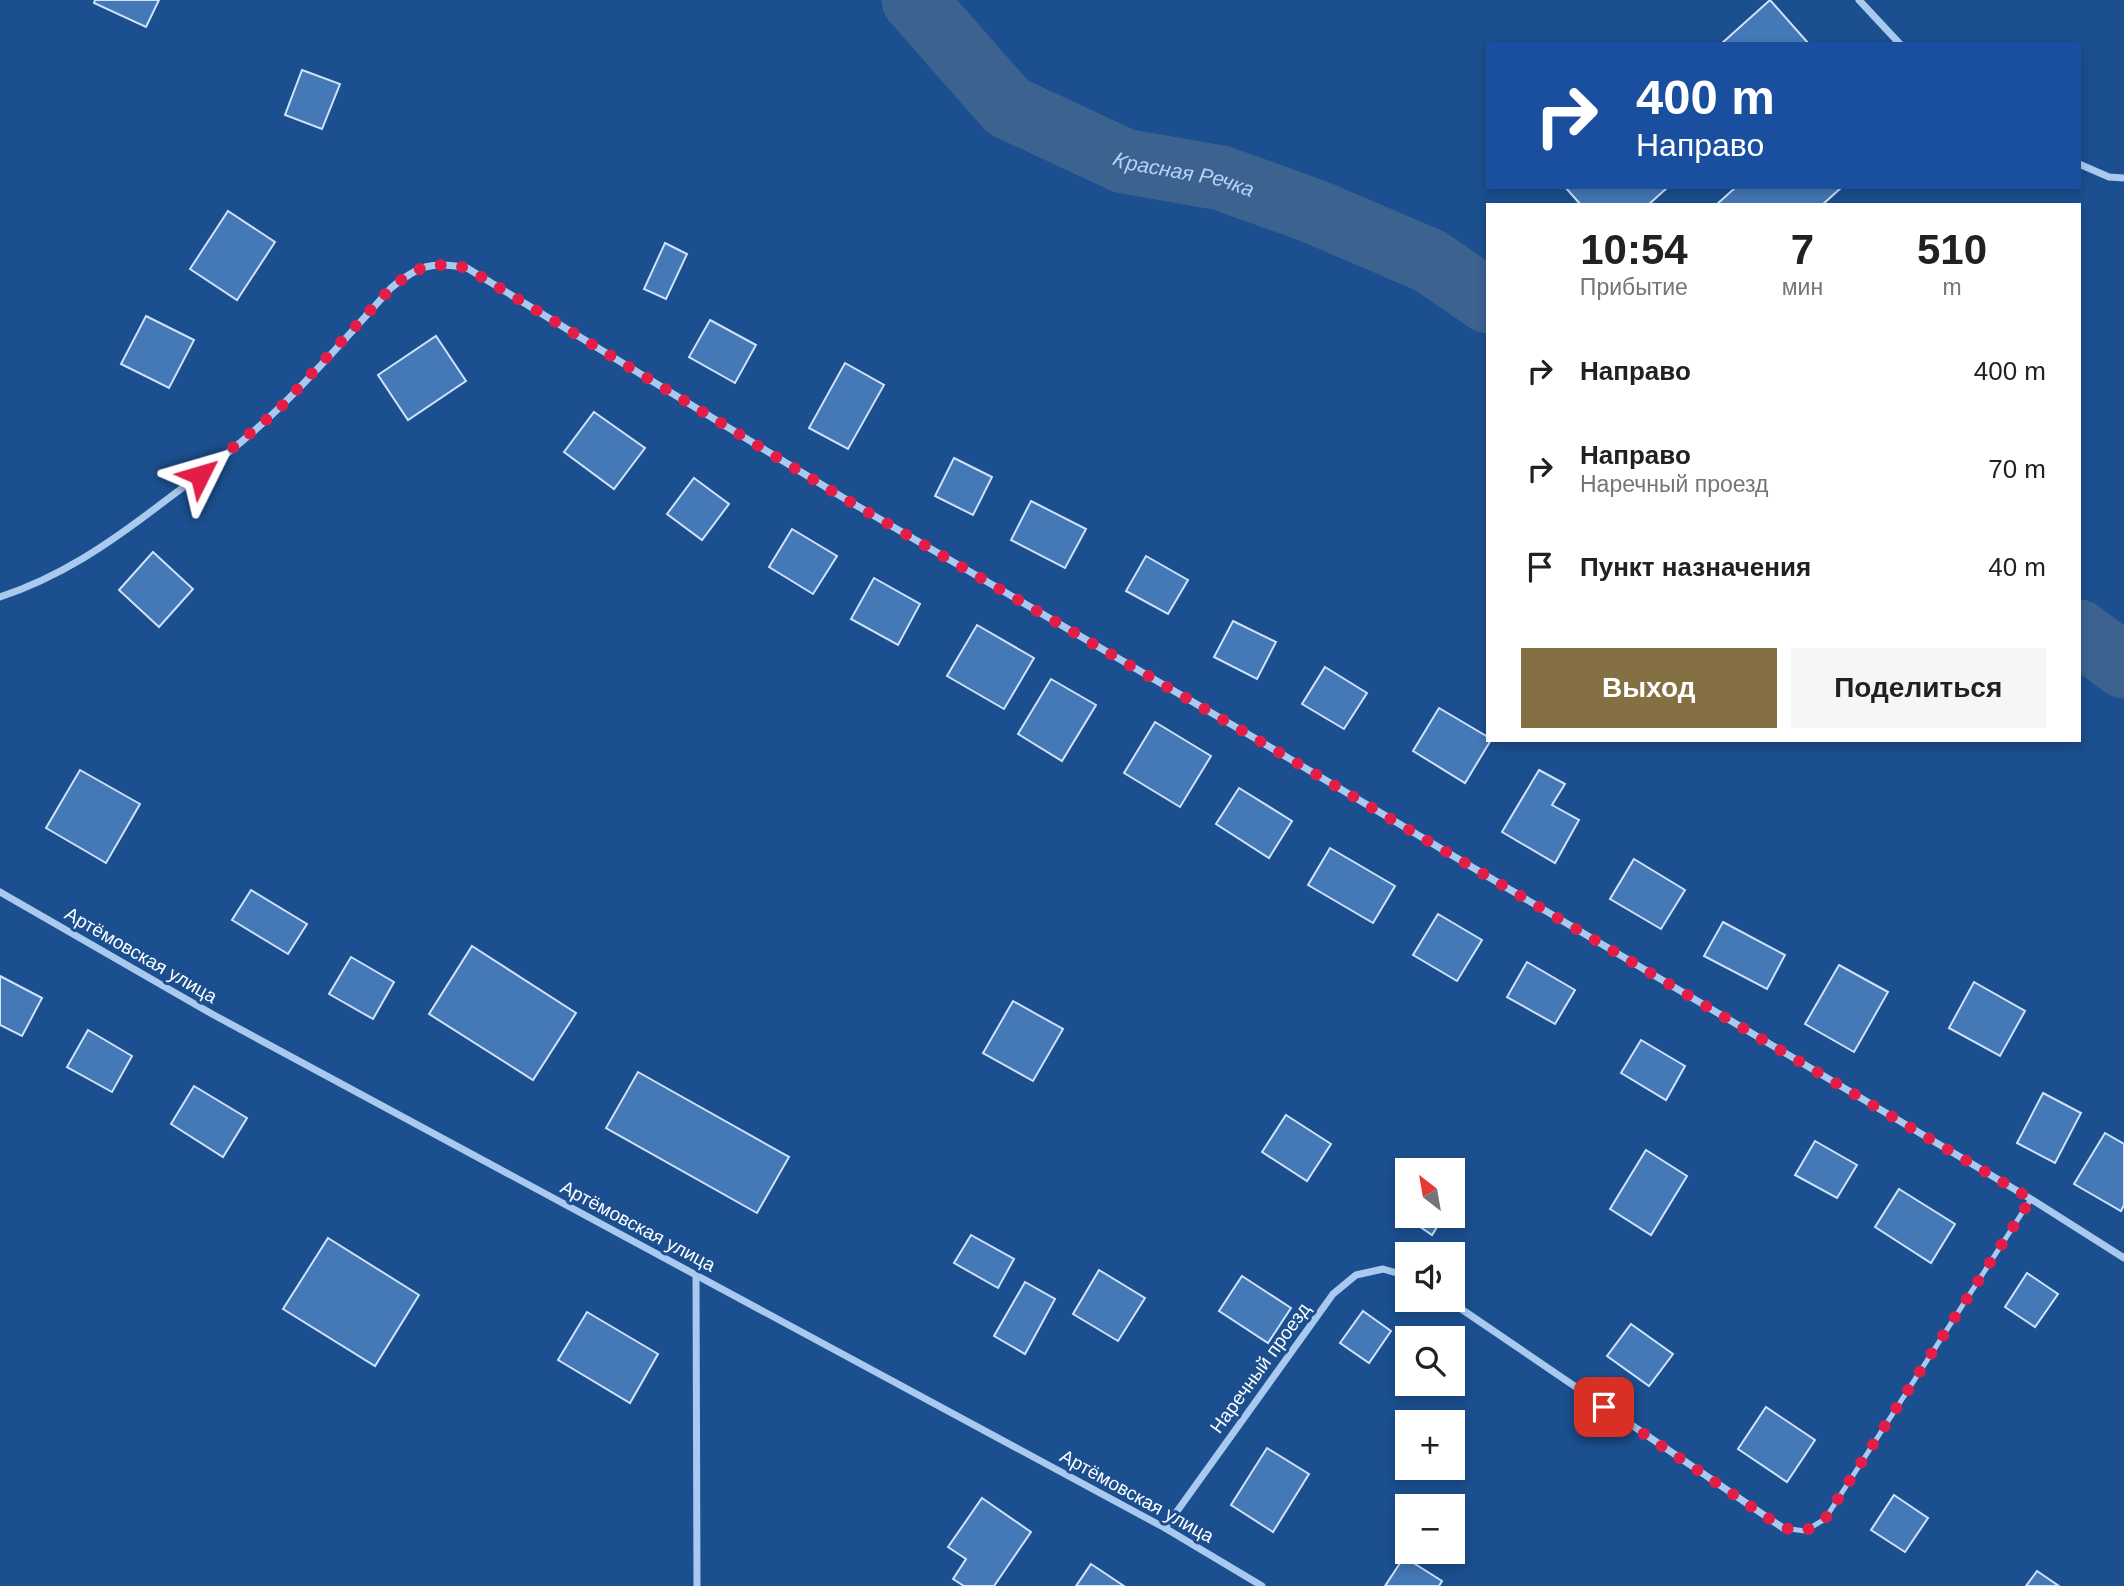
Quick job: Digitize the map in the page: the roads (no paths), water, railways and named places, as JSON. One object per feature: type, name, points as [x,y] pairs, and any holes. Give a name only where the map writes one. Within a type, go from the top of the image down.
[{"type":"street","points":[[1859,0],[1898,42]]},
{"type":"street","points":[[2081,165],[2109,177],[2124,177]]},
{"type":"street","points":[[0,597],[64,571],[115,539],[200,475],[278,410],[391,288],[408,274],[427,265],[445,264],[467,268],[842,497],[1246,733],[2031,1199],[2124,1258]]},
{"type":"street","name":"Артёмовская улица","points":[[0,892],[212,1014],[1165,1528],[1262,1586]]},
{"type":"street","name":"Наречный проезд","points":[[1165,1528],[1334,1294],[1356,1275],[1383,1269],[1395,1272]]},
{"type":"street","points":[[696,1274],[697,1586]]},
{"type":"street","points":[[1465,1312],[1783,1528]]},
{"type":"lane","points":[[1783,1528],[1805,1531],[1825,1519],[2031,1199]]},
{"type":"waterway","name":"Красная Речка","points":[[914,0],[1008,107],[1124,161],[1221,178],[1313,211],[1430,261],[1486,300]]},
{"type":"waterway","name":"Красная Речка","points":[[2081,634],[2124,666]]}]
